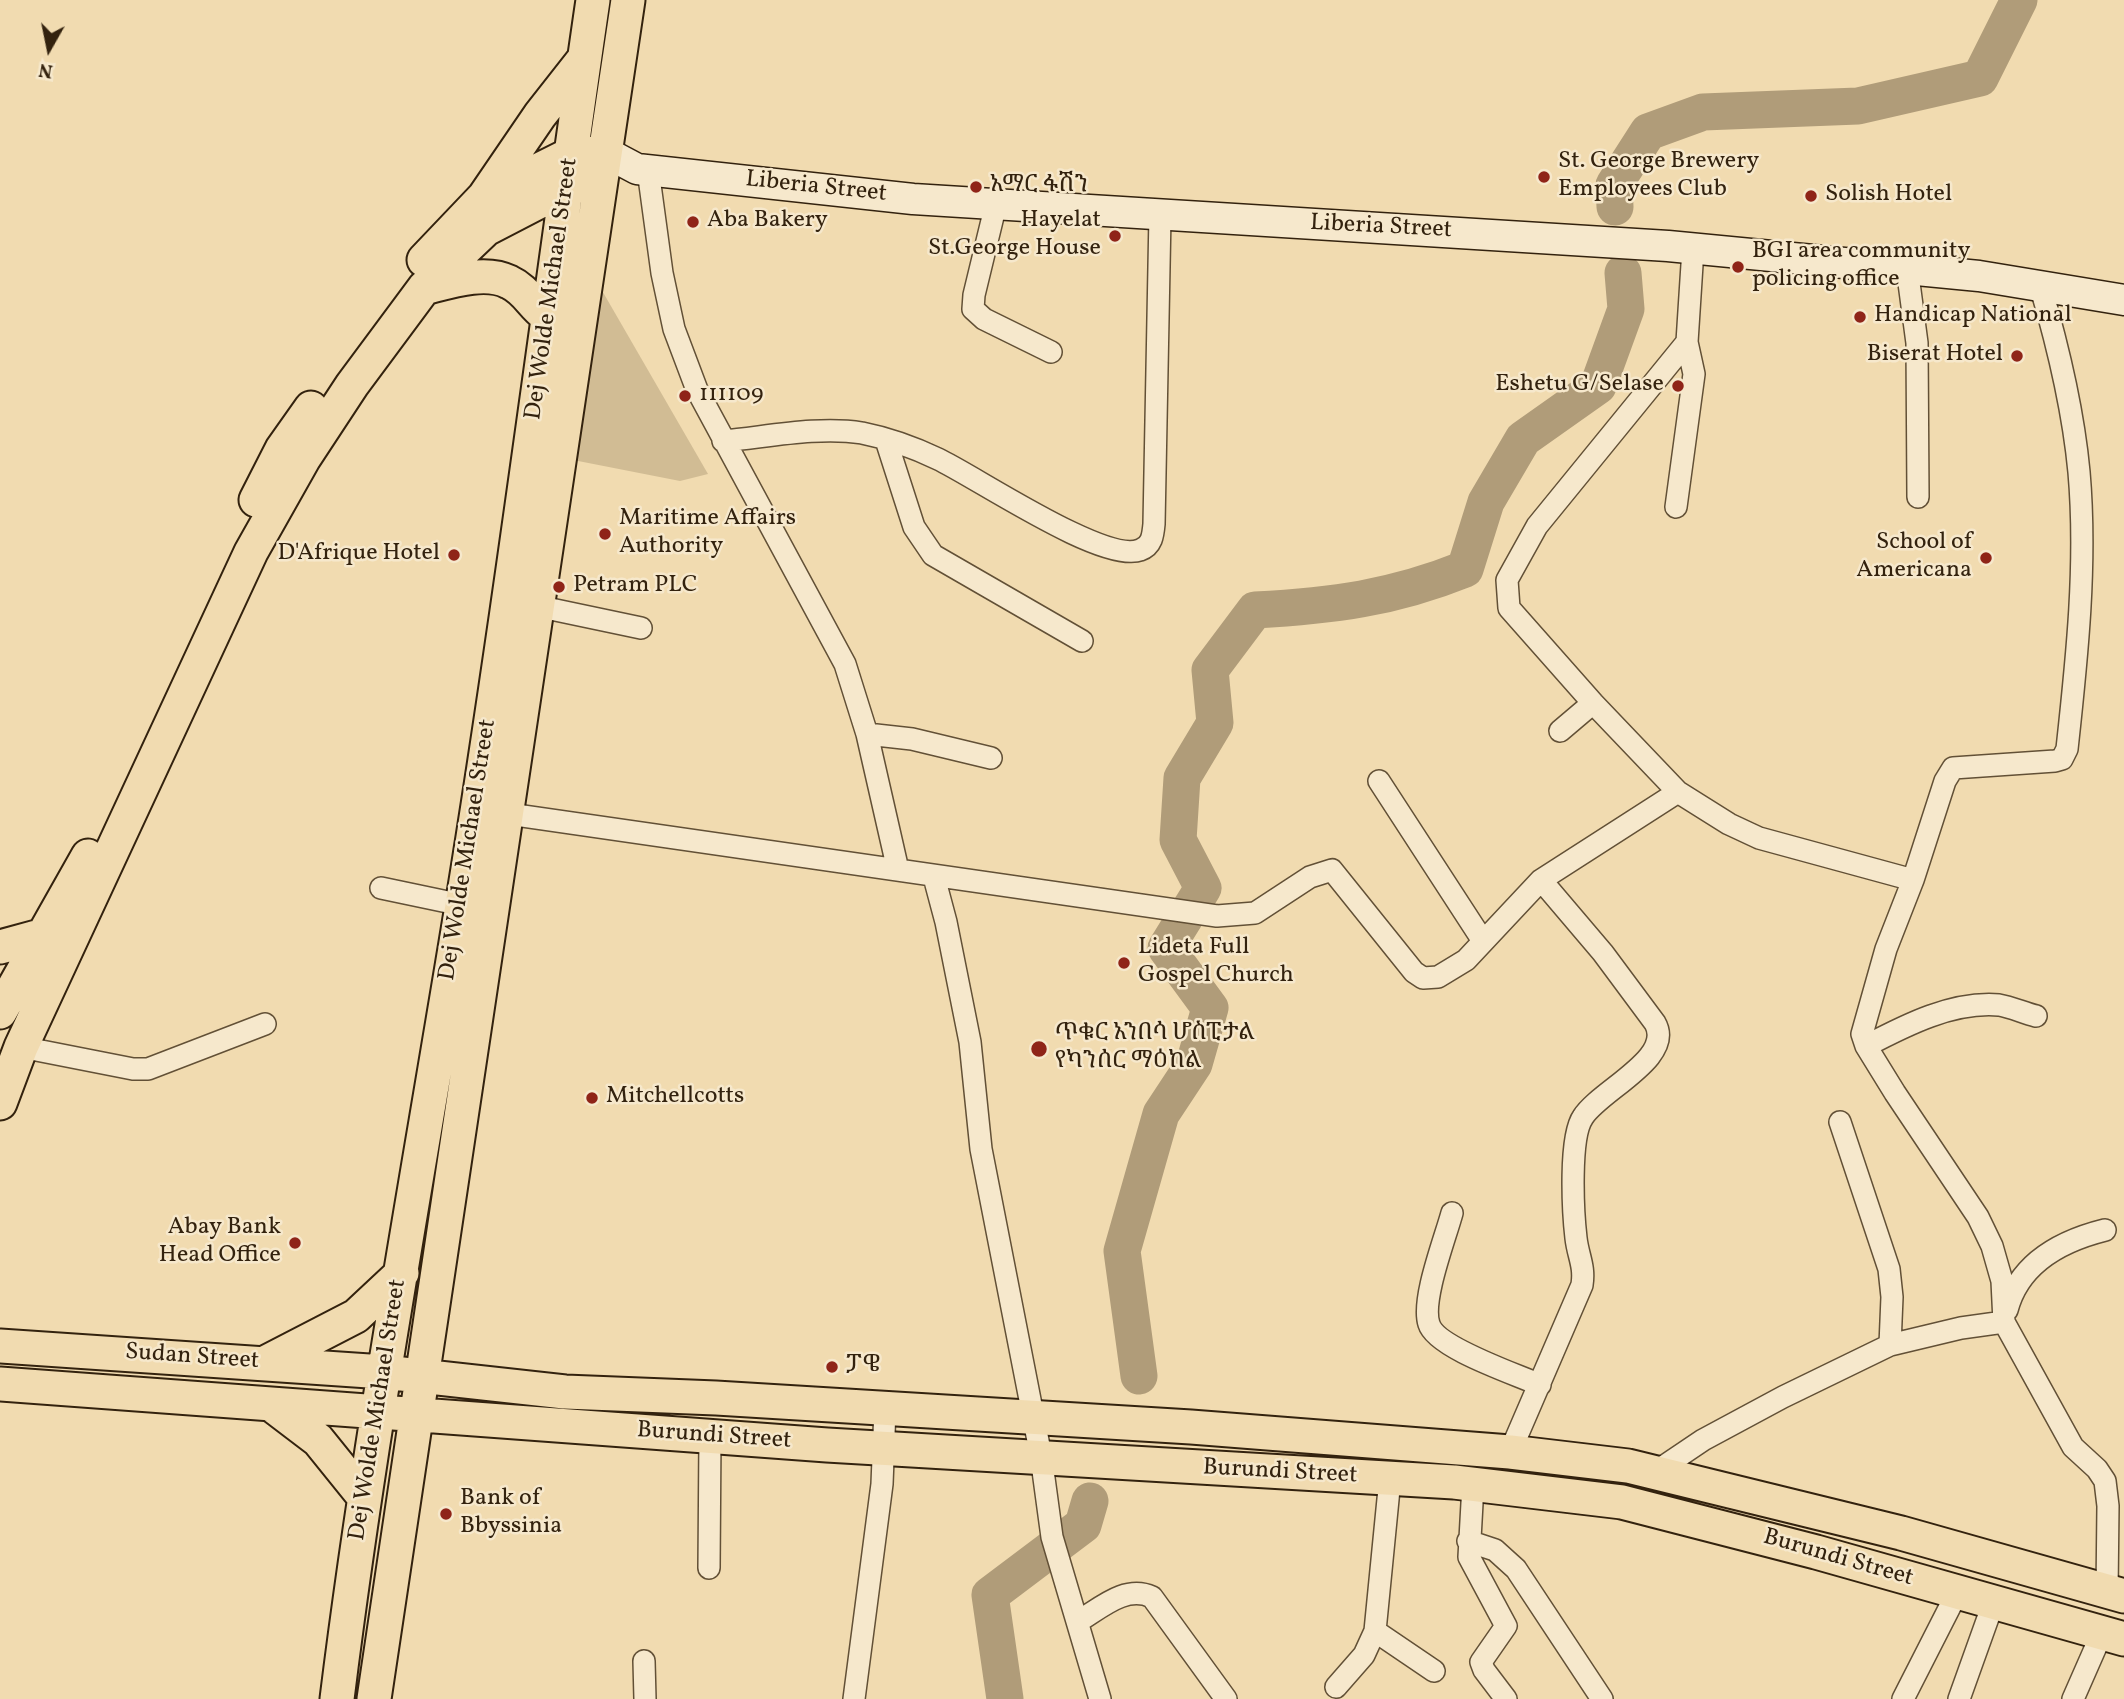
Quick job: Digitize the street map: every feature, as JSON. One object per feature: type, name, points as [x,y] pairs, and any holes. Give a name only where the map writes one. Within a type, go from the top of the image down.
[{"type":"main road","name":"Dej Wolde Michael Street","points":[[565,323],[567,187],[593,0]]},
{"type":"main road","name":"Dej Wolde Michael Street","points":[[374,1699],[424,1378],[491,812],[565,323],[602,167],[628,0]]},
{"type":"main road","points":[[9,1019],[242,548],[282,449],[332,379],[436,245],[484,197],[540,115],[585,57]]},
{"type":"main road","points":[[484,197],[571,155],[602,167]]},
{"type":"main road","points":[[0,1103],[9,1019],[44,935],[90,851],[242,548],[345,396],[424,288],[486,229],[602,167]]},
{"type":"main road","points":[[424,288],[471,276],[509,282],[565,323]]},
{"type":"main road","name":"Dej Wolde Michael Street","points":[[337,1699],[376,1412],[402,1273],[462,905],[491,812]]},
{"type":"main road","points":[[0,947],[44,935]]},
{"type":"main road","points":[[265,1363],[356,1315],[402,1273]]},
{"type":"main road","name":"Sudan Street","points":[[0,1346],[227,1360],[384,1372],[424,1378]]},
{"type":"main road","points":[[227,1360],[231,1402]]},
{"type":"main road","name":"Burundi Street","points":[[424,1378],[565,1392],[885,1409],[1510,1452],[1642,1468],[1900,1533],[2115,1594]]},
{"type":"main road","name":"Sudan Street","points":[[0,1384],[417,1417]]},
{"type":"main road","points":[[272,1405],[318,1440],[364,1497]]},
{"type":"main road","name":"Burundi Street","points":[[417,1417],[1390,1479],[1473,1485],[1622,1502],[1889,1572],[1993,1604],[2113,1636]]},
{"type":"main road","points":[[1319,1475],[1320,1438]]},
{"type":"main road","points":[[1622,1502],[1642,1468]]},
{"type":"main road","points":[[1889,1572],[1900,1533]]},
{"type":"street","name":"Liberia Street","points":[[602,167],[913,199],[1693,249],[1908,268],[2040,285],[2124,300]]},
{"type":"street","points":[[643,170],[674,328],[697,390],[821,614],[845,664],[867,734],[898,870]]},
{"type":"street","points":[[996,204],[973,309],[984,319],[1051,352]]},
{"type":"street","points":[[723,441],[836,432],[861,433],[937,459],[1069,534],[1129,551],[1139,551],[1152,539],[1154,524],[1160,215]]},
{"type":"street","points":[[1676,507],[1694,374],[1687,342],[1693,249]]},
{"type":"street","points":[[1908,268],[1917,342],[1918,497]]},
{"type":"street","points":[[2040,285],[2061,358],[2079,473],[2079,584],[2067,749],[2062,759],[2055,761],[1953,768],[1945,781],[1913,880],[1886,949],[1862,1034],[1866,1046],[1978,1217],[1992,1246],[2002,1281],[2004,1322],[2073,1447],[2097,1469],[2105,1481],[2115,1594]]},
{"type":"street","points":[[1687,342],[1560,494],[1521,550],[1507,580],[1510,608],[1593,703],[1678,792],[1729,824],[1759,838],[1913,880]]},
{"type":"street","points":[[886,440],[915,527],[933,555],[1082,640]]},
{"type":"street","points":[[523,604],[641,628]]},
{"type":"street","points":[[1560,731],[1593,703]]},
{"type":"street","points":[[867,734],[912,739],[991,758]]},
{"type":"street","points":[[1379,781],[1483,941]]},
{"type":"street","points":[[491,812],[1217,916],[1255,913],[1310,877],[1332,870],[1413,972],[1423,978],[1438,977],[1466,960],[1541,880],[1678,792]]},
{"type":"street","points":[[934,877],[946,922],[970,1042],[981,1149],[1041,1456],[1052,1537],[1100,1699]]},
{"type":"street","points":[[1510,1452],[1582,1285],[1584,1272],[1576,1240],[1575,1147],[1579,1126],[1597,1099],[1653,1055],[1659,1044],[1660,1032],[1603,953],[1541,880]]},
{"type":"street","points":[[381,888],[462,905]]},
{"type":"street","points":[[1866,1046],[1905,1026],[1970,1006],[2002,1006],[2036,1016]]},
{"type":"street","points":[[9,1019],[133,1069],[148,1069],[265,1024]]},
{"type":"street","points":[[1840,1122],[1889,1269],[1892,1297],[1889,1345]]},
{"type":"street","points":[[1452,1213],[1429,1300],[1429,1326],[1441,1341],[1540,1385]]},
{"type":"street","points":[[2004,1322],[2012,1292],[2029,1270],[2061,1243],[2105,1230]]},
{"type":"street","points":[[1642,1468],[1703,1440],[1889,1345],[1961,1328],[2004,1322]]},
{"type":"street","points":[[854,1699],[882,1484],[885,1409]]},
{"type":"street","points":[[709,1568],[710,1436]]},
{"type":"street","points":[[1336,1687],[1364,1655],[1375,1631],[1390,1479]]},
{"type":"street","points":[[1473,1485],[1468,1541],[1472,1565],[1506,1626],[1483,1654],[1481,1662],[1506,1699]]},
{"type":"street","points":[[1468,1541],[1495,1550],[1516,1569],[1602,1699]]},
{"type":"street","points":[[1079,1621],[1127,1593],[1140,1591],[1152,1597],[1226,1699]]},
{"type":"street","points":[[1903,1699],[1957,1593]]},
{"type":"street","points":[[1959,1699],[1993,1604]]},
{"type":"street","points":[[1375,1631],[1434,1671]]},
{"type":"street","points":[[2073,1699],[2113,1636]]},
{"type":"street","points":[[644,1661],[645,1699]]},
{"type":"shaded area","points":[[593,275],[708,474],[680,481],[568,459]]},
{"type":"waterway","points":[[1615,207],[1614,185],[1648,132],[1703,112],[1858,106],[1980,78],[2019,0]]},
{"type":"waterway","points":[[1139,1376],[1122,1251],[1161,1114],[1194,1064],[1210,1008],[1166,948],[1203,888],[1178,840],[1182,778],[1215,723],[1210,670],[1255,610],[1362,599],[1413,587],[1465,569],[1486,502],[1523,439],[1598,386],[1626,309],[1623,273]]},
{"type":"waterway","points":[[1005,1699],[990,1595],[1083,1525],[1090,1501]]},
{"type":"place","name":"St. George Brewery Employees Club","points":[[1544,177]]},
{"type":"place","name":"አማር ፋሽን","points":[[976,187]]},
{"type":"place","name":"Solish Hotel","points":[[1811,196]]},
{"type":"place","name":"Aba Bakery","points":[[693,222]]},
{"type":"place","name":"Hayelat St.George House","points":[[1115,236]]},
{"type":"place","name":"BGI area community policing office","points":[[1738,267]]},
{"type":"place","name":"Handicap National","points":[[1860,317]]},
{"type":"place","name":"Biserat Hotel","points":[[2017,356]]},
{"type":"place","name":"Eshetu G/Selase","points":[[1678,386]]},
{"type":"place","name":"111109","points":[[685,396]]},
{"type":"place","name":"Maritime Affairs Authority","points":[[605,534]]},
{"type":"place","name":"D'Afrique Hotel","points":[[454,555]]},
{"type":"place","name":"School of Americana","points":[[1986,558]]},
{"type":"place","name":"Petram PLC","points":[[559,587]]},
{"type":"place","name":"Lideta Full Gospel Church","points":[[1124,963]]},
{"type":"place","name":"ጥቁር አንበሳ ሆስፒታል የካንሰር ማዕከል","points":[[1039,1049]]},
{"type":"place","name":"Mitchellcotts","points":[[592,1098]]},
{"type":"place","name":"Abay Bank Head Office","points":[[295,1243]]},
{"type":"place","name":"ፓዌ","points":[[832,1367]]},
{"type":"place","name":"Bank of Bbyssinia","points":[[446,1514]]}]
